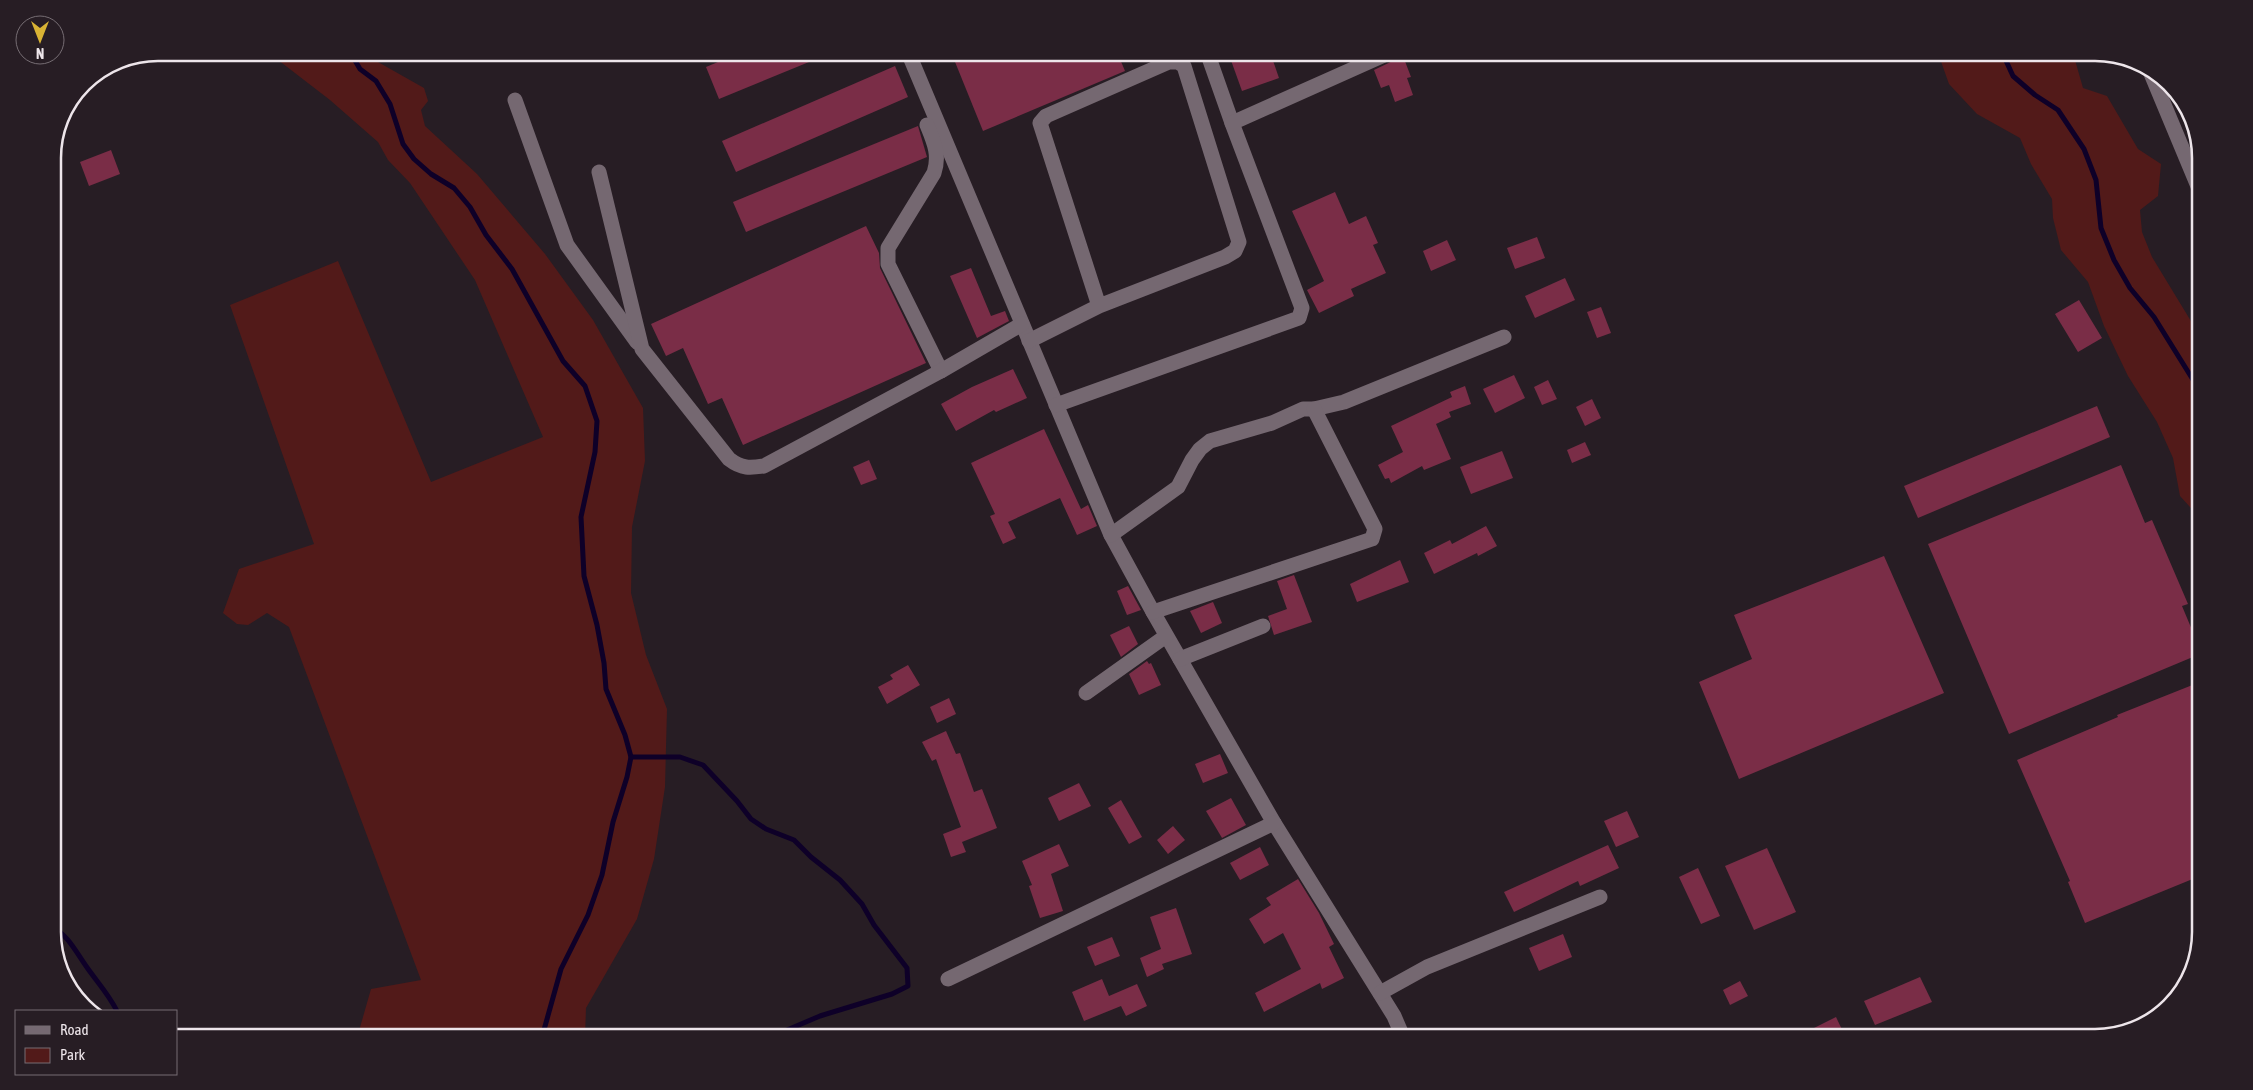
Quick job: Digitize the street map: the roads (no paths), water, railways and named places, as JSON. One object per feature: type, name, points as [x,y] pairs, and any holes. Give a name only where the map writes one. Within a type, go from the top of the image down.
[{"type":"street","points":[[902,61],[937,148],[938,162],[934,173],[888,248],[888,264],[941,371]]},
{"type":"street","points":[[912,61],[1111,536],[1166,636],[1274,823],[1394,1016],[1399,1029]]},
{"type":"street","points":[[1056,405],[1296,321],[1301,315],[1302,308],[1210,61]]},
{"type":"street","points":[[1232,124],[1371,61]]},
{"type":"street","points":[[1029,341],[1099,306],[1225,257],[1235,251],[1239,242],[1184,66],[1178,62],[1169,62],[1046,116],[1040,123],[1099,306]]},
{"type":"street","points":[[2154,81],[2192,172]]},
{"type":"street","points":[[515,100],[567,245],[642,349],[729,460],[738,466],[748,468],[764,466],[941,371],[1022,324]]},
{"type":"street","points":[[599,172],[642,349]]},
{"type":"street","points":[[1111,536],[1178,487],[1192,460],[1200,449],[1210,441],[1272,423],[1303,409],[1314,409],[1344,402],[1504,337]]},
{"type":"street","points":[[1153,612],[1372,539],[1375,529],[1314,409]]},
{"type":"street","points":[[1180,659],[1263,626]]},
{"type":"street","points":[[1086,693],[1166,636]]},
{"type":"street","points":[[948,979],[1274,823]]},
{"type":"street","points":[[1380,993],[1427,967],[1600,897]]},
{"type":"waterway","points":[[355,61],[360,69],[376,81],[390,104],[403,144],[414,159],[431,174],[454,188],[470,207],[486,235],[512,269],[563,361],[585,386],[597,421],[595,452],[581,517],[584,576],[597,625],[604,663],[606,689],[625,735],[631,757],[613,822],[602,875],[588,915],[561,969],[544,1029]]},
{"type":"waterway","points":[[2006,61],[2013,76],[2035,95],[2058,110],[2084,149],[2096,180],[2101,228],[2114,260],[2130,288],[2154,317],[2192,378]]},
{"type":"waterway","points":[[631,757],[680,757],[703,765],[751,819],[766,829],[794,840],[811,857],[840,880],[862,904],[874,925],[907,968],[908,986],[892,994],[820,1016],[789,1029]]},
{"type":"waterway","points":[[61,933],[71,944],[116,1010]]}]
